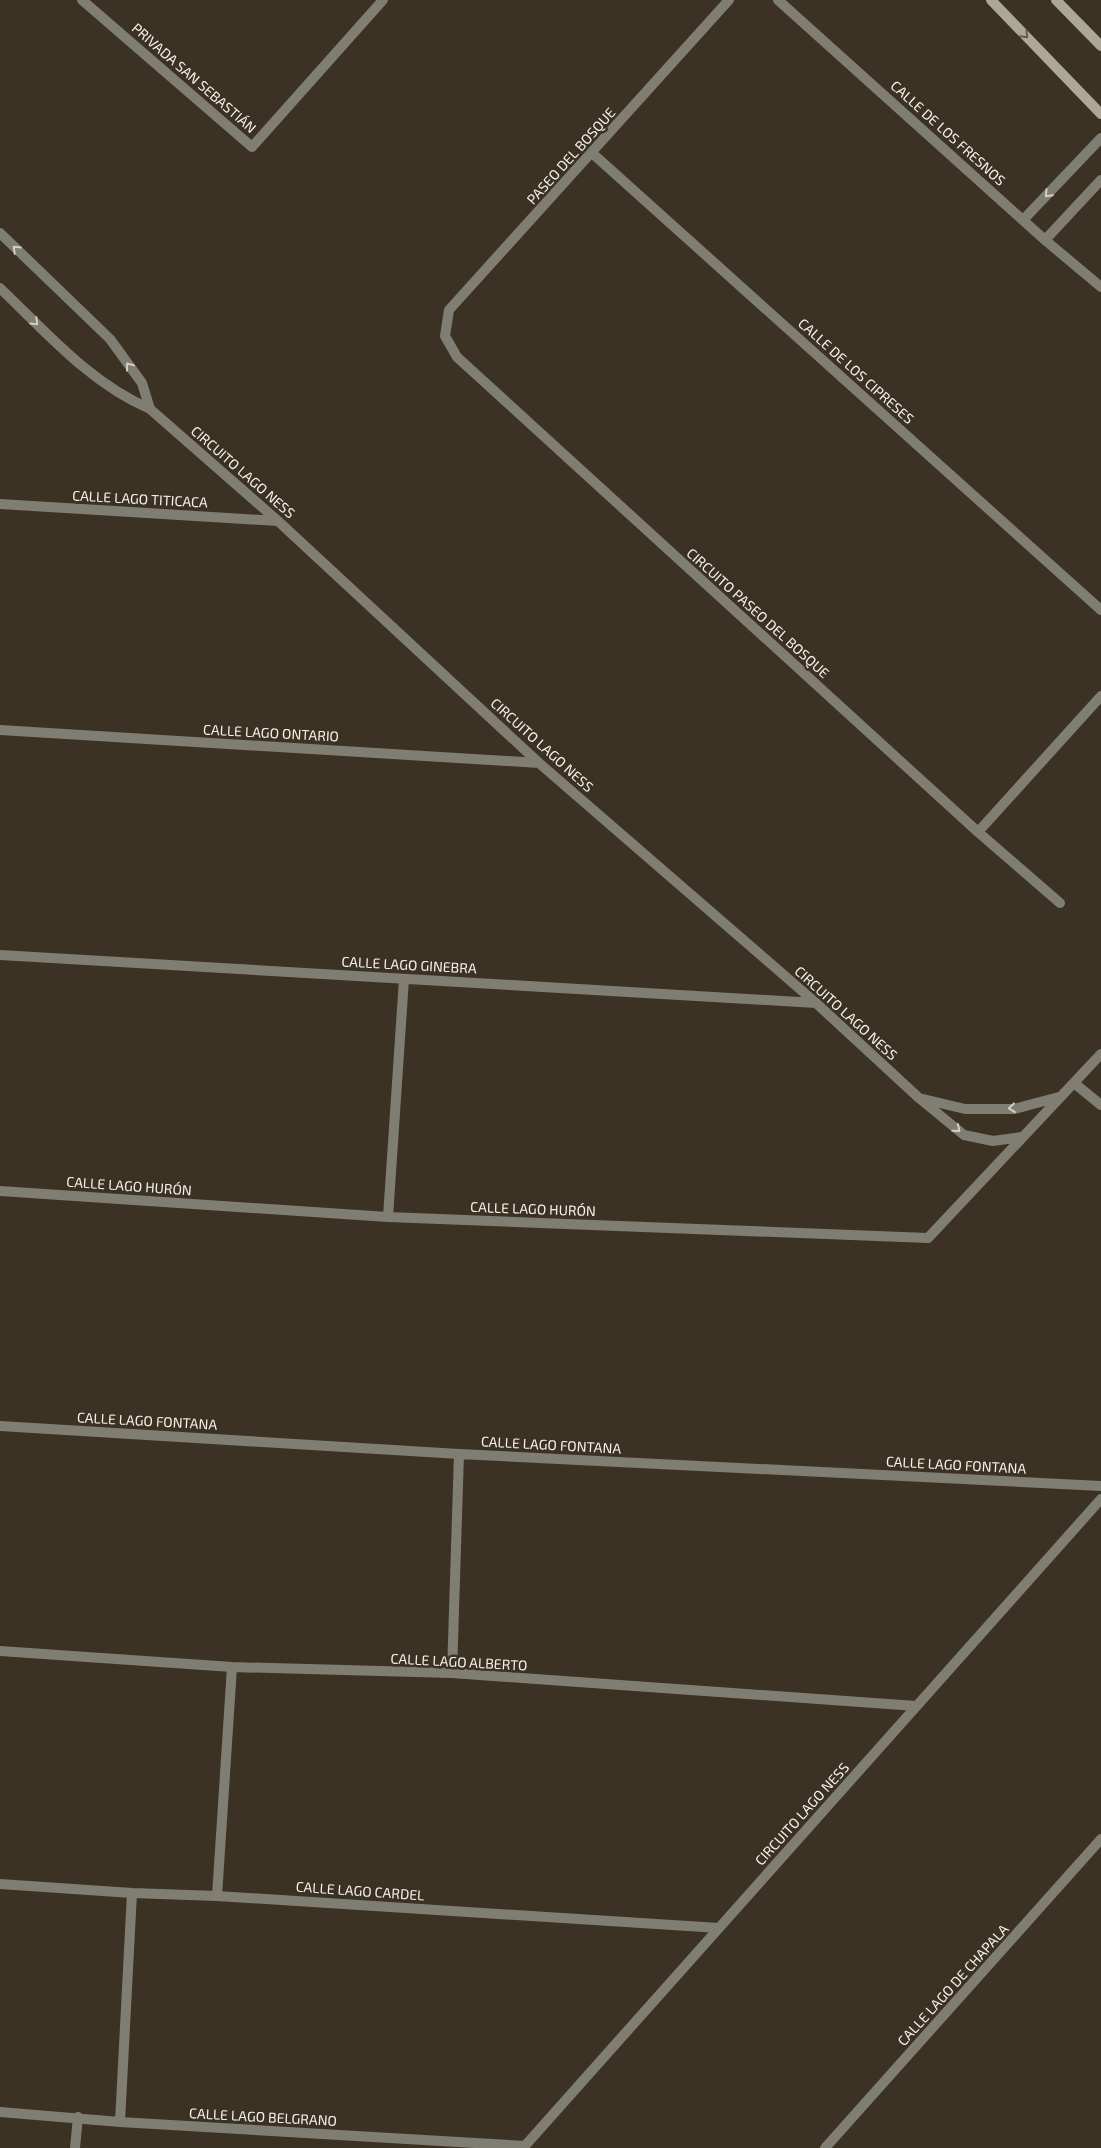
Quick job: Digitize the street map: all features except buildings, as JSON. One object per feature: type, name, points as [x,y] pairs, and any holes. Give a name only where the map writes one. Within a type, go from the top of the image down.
[{"type":"street","name":"PRIVADA SAN SEBASTIÁN","points":[[82,0],[252,147],[383,0]]},
{"type":"street","name":"PASEO DEL BOSQUE","points":[[445,336],[449,310],[729,0]]},
{"type":"street","name":"CALLE DE LOS FRESNOS","points":[[778,0],[1024,219],[1045,240],[1101,287]]},
{"type":"street","points":[[991,0],[1101,114]]},
{"type":"street","points":[[1056,0],[1101,46]]},
{"type":"street","points":[[1024,219],[1101,138]]},
{"type":"street","name":"CALLE DE LOS CIPRESES","points":[[592,153],[1101,610]]},
{"type":"street","points":[[1045,240],[1101,180]]},
{"type":"street","points":[[0,234],[110,339],[142,383],[150,409]]},
{"type":"street","name":"CIRCUITO LAGO NESS","points":[[0,288],[90,374],[126,399],[150,409],[278,521],[539,763],[816,1003],[919,1098],[964,1135],[993,1141],[1022,1137]]},
{"type":"street","name":"CIRCUITO PASEO DEL BOSQUE","points":[[445,336],[457,357],[978,832],[1060,903]]},
{"type":"street","name":"CALLE LAGO TITICACA","points":[[0,504],[278,521]]},
{"type":"street","points":[[978,832],[1101,696]]},
{"type":"street","name":"CALLE LAGO ONTARIO","points":[[0,730],[539,763]]},
{"type":"street","name":"CALLE LAGO GINEBRA","points":[[0,955],[816,1003]]},
{"type":"street","points":[[388,1217],[404,978]]},
{"type":"street","points":[[1060,1097],[1101,1054]]},
{"type":"street","points":[[1074,1083],[1101,1105]]},
{"type":"street","name":"CIRCUITO LAGO NESS","points":[[919,1098],[965,1109],[1014,1109],[1060,1097]]},
{"type":"street","name":"CALLE LAGO HURÓN","points":[[0,1191],[388,1217],[928,1238],[1060,1097]]},
{"type":"street","name":"CALLE LAGO FONTANA","points":[[0,1426],[459,1454],[1101,1486]]},
{"type":"street","points":[[452,1673],[459,1454]]},
{"type":"street","name":"CIRCUITO LAGO NESS","points":[[524,2147],[1101,1499]]},
{"type":"street","name":"CALLE LAGO ALBERTO","points":[[0,1651],[232,1667],[452,1673],[916,1706]]},
{"type":"street","points":[[217,1896],[232,1667]]},
{"type":"street","name":"CALLE LAGO DE CHAPALA","points":[[825,2148],[1101,1840]]},
{"type":"street","name":"CALLE LAGO CARDEL","points":[[0,1884],[718,1928]]},
{"type":"street","points":[[120,2122],[132,1893]]},
{"type":"street","name":"CALLE LAGO BELGRANO","points":[[0,2112],[120,2122],[524,2147]]},
{"type":"street","points":[[75,2148],[78,2117]]}]
